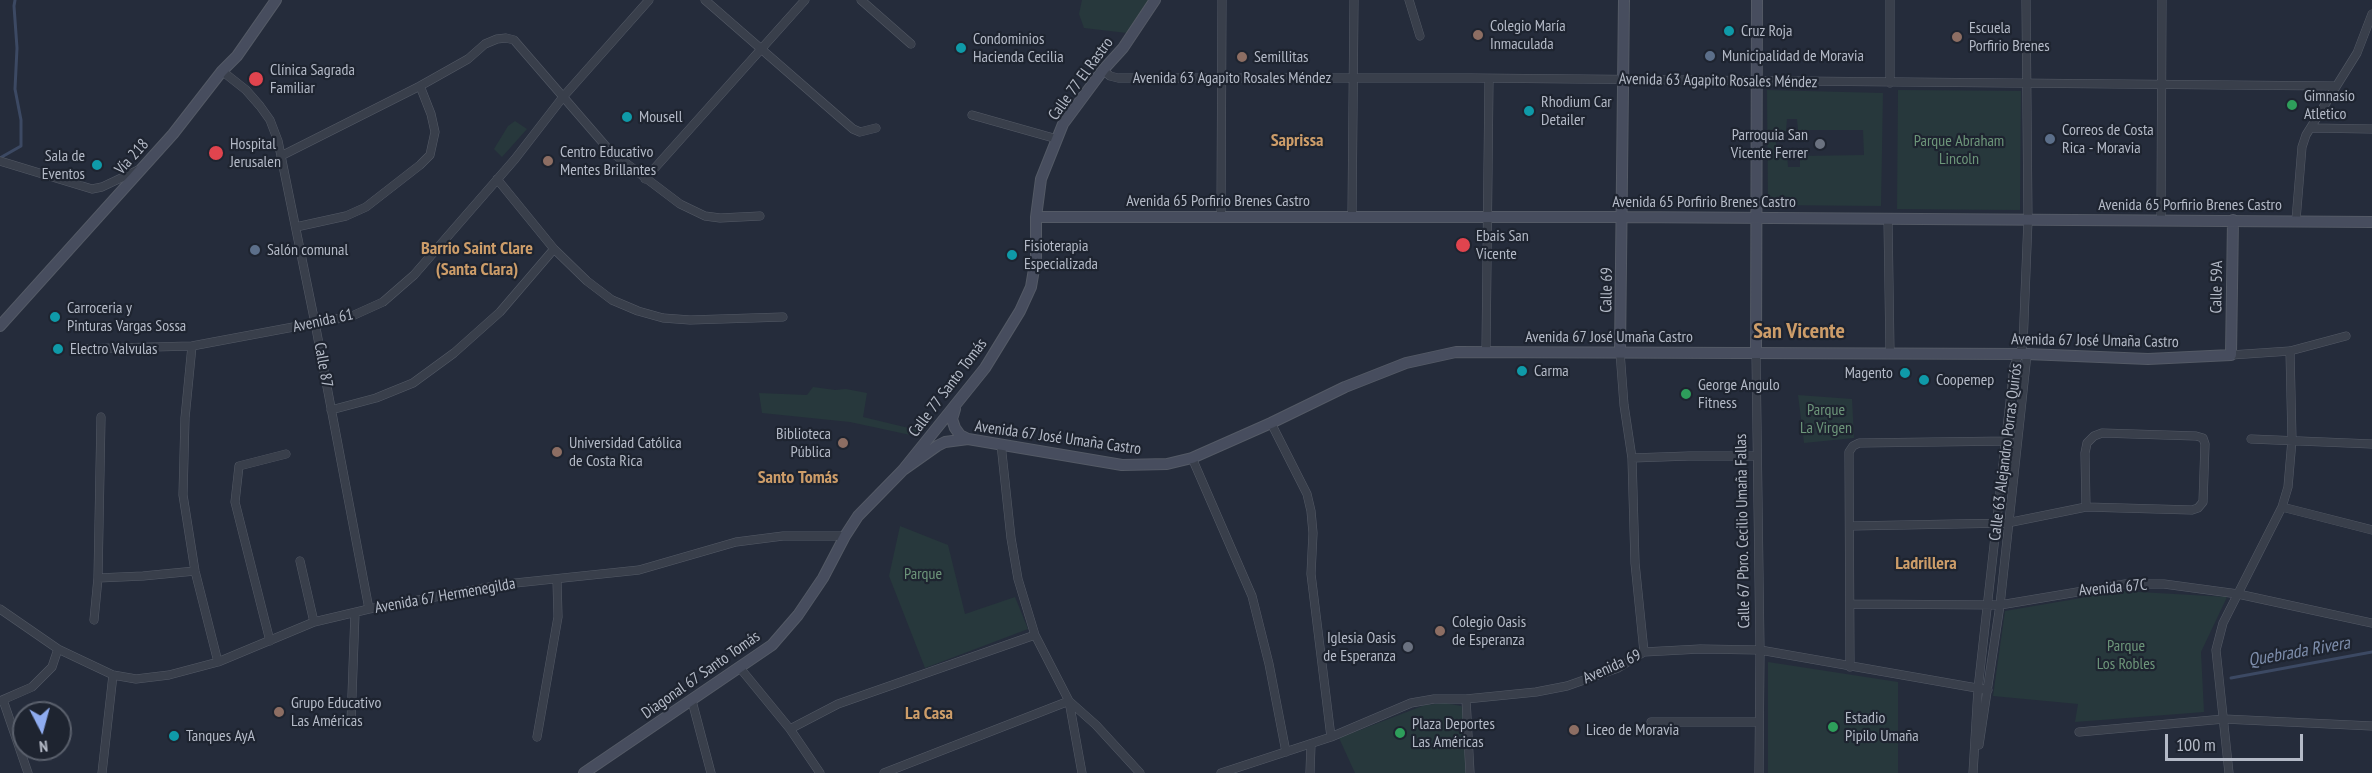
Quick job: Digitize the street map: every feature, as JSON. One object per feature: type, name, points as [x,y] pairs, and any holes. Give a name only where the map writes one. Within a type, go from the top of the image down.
[{"type":"main road","name":"Vía 218","points":[[0,326],[173,134],[222,71],[237,56],[276,0]]},
{"type":"main road","name":"Calle 77 El Rastro","points":[[1036,217],[1041,179],[1064,124],[1103,70],[1123,48],[1155,0]]},
{"type":"main road","name":"Calle 69","points":[[1620,352],[1624,0]]},
{"type":"main road","name":"Calle 67 Pbro. Cecilio Umaña Fallas","points":[[1756,353],[1757,0]]},
{"type":"main road","name":"Avenida 65 Porfirio Brenes Castro","points":[[1036,217],[1487,216],[2372,222]]},
{"type":"main road","name":"Calle 77 Santo Tomás","points":[[903,470],[958,403],[998,348],[1020,311],[1031,287],[1036,257],[1036,217]]},
{"type":"main road","name":"Calle 59A","points":[[2231,355],[2233,220]]},
{"type":"main road","name":"Avenida 67 José Umaña Castro","points":[[903,470],[945,442],[968,439],[1140,466],[1167,464],[1192,458],[1345,387],[1407,363],[1456,352],[2023,354],[2148,359],[2231,355]]},
{"type":"main road","points":[[958,403],[952,419],[955,428],[968,439]]},
{"type":"main road","name":"Diagonal 67 Santo Tomás","points":[[584,773],[772,645],[798,615],[823,578],[858,516],[903,470]]},
{"type":"street","name":"Avenida 61","points":[[75,350],[192,346],[352,316],[383,302],[414,275],[497,179],[563,97],[649,0]]},
{"type":"street","points":[[705,0],[853,129],[860,132],[876,128]]},
{"type":"street","points":[[645,179],[805,0]]},
{"type":"street","points":[[861,0],[911,44]]},
{"type":"street","points":[[1221,216],[1222,0]]},
{"type":"street","points":[[1352,216],[1354,0]]},
{"type":"street","points":[[1408,0],[1420,36]]},
{"type":"street","points":[[1890,0],[1890,83]]},
{"type":"street","name":"Calle 63 Alejandro Porras Quirós","points":[[1974,773],[2000,605],[2017,441],[2023,354],[2028,220],[2026,0]]},
{"type":"street","points":[[2161,220],[2162,0]]},
{"type":"street","points":[[2296,220],[2302,147],[2335,86],[2368,37],[2372,14]]},
{"type":"street","points":[[281,156],[420,86],[468,59],[485,44],[497,39],[514,40],[610,151],[645,179],[680,204],[705,216],[720,218],[760,216]]},
{"type":"street","name":"Avenida 63 Agapito Rosales Méndez","points":[[1103,70],[1118,78],[2335,86]]},
{"type":"street","name":"Calle 87","points":[[222,71],[246,90],[270,120],[281,156],[369,609]]},
{"type":"street","points":[[1486,351],[1489,79]]},
{"type":"street","points":[[296,227],[346,216],[366,207],[430,155],[435,132],[420,86]]},
{"type":"street","points":[[972,115],[1057,139]]},
{"type":"street","points":[[2311,128],[2372,129]]},
{"type":"street","points":[[3,162],[92,189],[102,187],[142,168]]},
{"type":"street","points":[[497,179],[554,249],[612,300],[663,318],[690,320],[783,317]]},
{"type":"street","points":[[1888,219],[1890,353]]},
{"type":"street","points":[[331,410],[376,398],[413,383],[454,352],[500,312],[554,249]]},
{"type":"street","name":"Avenida 67 José Umaña Castro","points":[[2231,355],[2290,351],[2346,336]]},
{"type":"street","points":[[192,346],[185,418],[183,495],[195,571],[218,662]]},
{"type":"street","points":[[2229,773],[2216,650],[2223,623],[2282,507],[2288,487],[2292,440],[2290,351]]},
{"type":"street","name":"Calle 69","points":[[1620,352],[1624,405],[1632,458],[1635,563],[1644,652]]},
{"type":"street","name":"Calle 67 Pbro. Cecilio Umaña Fallas","points":[[1756,353],[1760,650],[1759,773]]},
{"type":"street","name":"Calle 63 Alejandro Porras Quirós","points":[[1974,773],[1978,689],[2014,366],[2023,354]]},
{"type":"street","points":[[94,620],[98,578],[101,417]]},
{"type":"street","points":[[1271,423],[1307,494],[1311,511],[1313,532],[1311,574],[1331,737]]},
{"type":"street","points":[[1851,526],[2007,523],[2086,507],[2192,510],[2198,508],[2203,502],[2205,444],[2203,438],[2102,433],[2094,436],[2087,443],[2085,453],[2086,507]]},
{"type":"street","points":[[2251,439],[2372,444]]},
{"type":"street","points":[[1850,667],[1849,452],[1853,446],[1859,443],[2017,441]]},
{"type":"street","points":[[1001,444],[1016,569],[1035,634],[1069,701],[1082,773]]},
{"type":"street","points":[[270,641],[235,502],[239,466],[286,454]]},
{"type":"street","points":[[1632,458],[1757,456]]},
{"type":"street","points":[[1192,458],[1252,596],[1269,664],[1286,752]]},
{"type":"street","points":[[2282,507],[2372,530]]},
{"type":"street","name":"Avenida 67 Hermenegilda","points":[[0,609],[58,649],[113,675],[136,679],[169,675],[218,662],[314,622],[369,609],[506,584],[639,570],[736,542],[783,536],[845,536]]},
{"type":"street","points":[[300,561],[314,622]]},
{"type":"street","points":[[98,578],[195,571]]},
{"type":"street","points":[[537,737],[558,617],[557,580]]},
{"type":"street","name":"Avenida 67C","points":[[1851,604],[2000,605],[2125,584],[2164,584],[2238,594],[2372,623]]},
{"type":"street","points":[[351,723],[355,613]]},
{"type":"street","points":[[790,729],[838,704],[1035,634]]},
{"type":"street","points":[[28,773],[2,700],[32,687],[52,667],[58,649]]},
{"type":"street","name":"Avenida 69","points":[[1221,773],[1331,737],[1411,702],[1536,692],[1567,686],[1618,668],[1644,652],[1700,649],[1760,650],[1988,690]]},
{"type":"street","points":[[740,668],[790,729],[820,773]]},
{"type":"street","points":[[102,773],[113,675]]},
{"type":"street","points":[[1466,699],[1470,773]]},
{"type":"street","points":[[692,701],[711,773]]},
{"type":"street","points":[[884,773],[1069,701]]},
{"type":"street","points":[[1069,701],[1096,725],[1140,773]]},
{"type":"street","points":[[2079,732],[2224,718],[2372,726]]},
{"type":"street","points":[[1651,722],[1758,722]]},
{"type":"street","points":[[1310,773],[1311,744]]},
{"type":"green space","points":[[1082,0],[1149,0],[1127,33],[1084,28],[1079,14]]},
{"type":"green space","points":[[1767,90],[1883,93],[1881,206],[1768,205]],"holes":[[[1787,119],[1797,119],[1798,130],[1863,130],[1864,155],[1800,156],[1800,167],[1788,167],[1787,156],[1781,154],[1776,148],[1776,140],[1780,133],[1786,131]]]},
{"type":"green space","name":"Parque Abraham Lincoln","points":[[1898,90],[2021,91],[2020,210],[1897,209]]},
{"type":"green space","points":[[515,121],[527,129],[502,157],[494,149],[508,126]]},
{"type":"green space","points":[[813,387],[867,393],[863,417],[917,430],[915,436],[850,422],[762,413],[759,393],[807,395]]},
{"type":"green space","name":"Parque La Virgen","points":[[1798,395],[1852,399],[1854,438],[1804,443]]},
{"type":"green space","name":"Parque","points":[[900,526],[948,545],[965,614],[1015,597],[1028,629],[925,668],[889,576]]},
{"type":"green space","name":"Parque Los Robles","points":[[2122,591],[2227,597],[2201,652],[2204,712],[2075,722],[2078,704],[1993,696],[2005,611]]},
{"type":"green space","name":"Estadio Pipilo Umaña","points":[[1768,662],[1898,682],[1898,773],[1768,773]]},
{"type":"green space","points":[[1445,703],[1463,708],[1466,773],[1355,773],[1339,738],[1425,705]]},
{"type":"waterway","points":[[0,158],[21,146],[21,120],[15,89],[17,48],[15,0]]},
{"type":"waterway","name":"Quebrada Rivera","points":[[2231,678],[2372,652]]},
{"type":"place","name":"Cruz Roja","points":[[1729,31]]},
{"type":"place","name":"Colegio María Inmaculada","points":[[1478,35]]},
{"type":"place","name":"Escuela Porfirio Brenes","points":[[1957,37]]},
{"type":"place","name":"Condominios Hacienda Cecilia","points":[[961,48]]},
{"type":"place","name":"Municipalidad de Moravia","points":[[1710,56]]},
{"type":"place","name":"Semillitas","points":[[1242,57]]},
{"type":"place","name":"Clínica Sagrada Familiar","points":[[256,79]]},
{"type":"place","name":"Gimnasio Atletico","points":[[2292,105]]},
{"type":"place","name":"Rhodium Car Detailer","points":[[1529,111]]},
{"type":"place","name":"Mousell","points":[[627,117]]},
{"type":"place","name":"Correos de Costa Rica - Moravia","points":[[2050,139]]},
{"type":"place","name":"Parroquia San Vicente Ferrer","points":[[1820,144]]},
{"type":"place","name":"Hospital Jerusalen","points":[[216,153]]},
{"type":"place","name":"Centro Educativo Mentes Brillantes","points":[[548,161]]},
{"type":"place","name":"Sala de Eventos","points":[[97,165]]},
{"type":"place","name":"Ebais San Vicente","points":[[1463,245]]},
{"type":"place","name":"Salón comunal","points":[[255,250]]},
{"type":"place","name":"Fisioterapia Especializada","points":[[1012,255]]},
{"type":"place","name":"Carroceria y Pinturas Vargas Sossa","points":[[55,317]]},
{"type":"place","name":"Electro Valvulas","points":[[58,349]]},
{"type":"place","name":"Carma","points":[[1522,371]]},
{"type":"place","name":"Magento","points":[[1905,373]]},
{"type":"place","name":"Coopemep","points":[[1924,380]]},
{"type":"place","name":"George Angulo Fitness","points":[[1686,394]]},
{"type":"place","name":"Biblioteca Pública","points":[[843,443]]},
{"type":"place","name":"Universidad Católica de Costa Rica","points":[[557,452]]},
{"type":"place","name":"Colegio Oasis de Esperanza","points":[[1440,631]]},
{"type":"place","name":"Iglesia Oasis de Esperanza","points":[[1408,647]]},
{"type":"place","name":"Grupo Educativo Las Américas","points":[[279,712]]},
{"type":"place","name":"Estadio Pipilo Umaña","points":[[1833,727]]},
{"type":"place","name":"Liceo de Moravia","points":[[1574,730]]},
{"type":"place","name":"Plaza Deportes Las Américas","points":[[1400,733]]},
{"type":"place","name":"Tanques AyA","points":[[174,736]]},
{"type":"district","name":"Saprissa","points":[[1297,141]]},
{"type":"district","name":"Barrio Saint Clare (Santa Clara)","points":[[477,259]]},
{"type":"district","name":"San Vicente","points":[[1799,332]]},
{"type":"district","name":"Santo Tomás","points":[[798,478]]},
{"type":"district","name":"Ladrillera","points":[[1926,564]]},
{"type":"district","name":"La Casa","points":[[929,714]]}]
